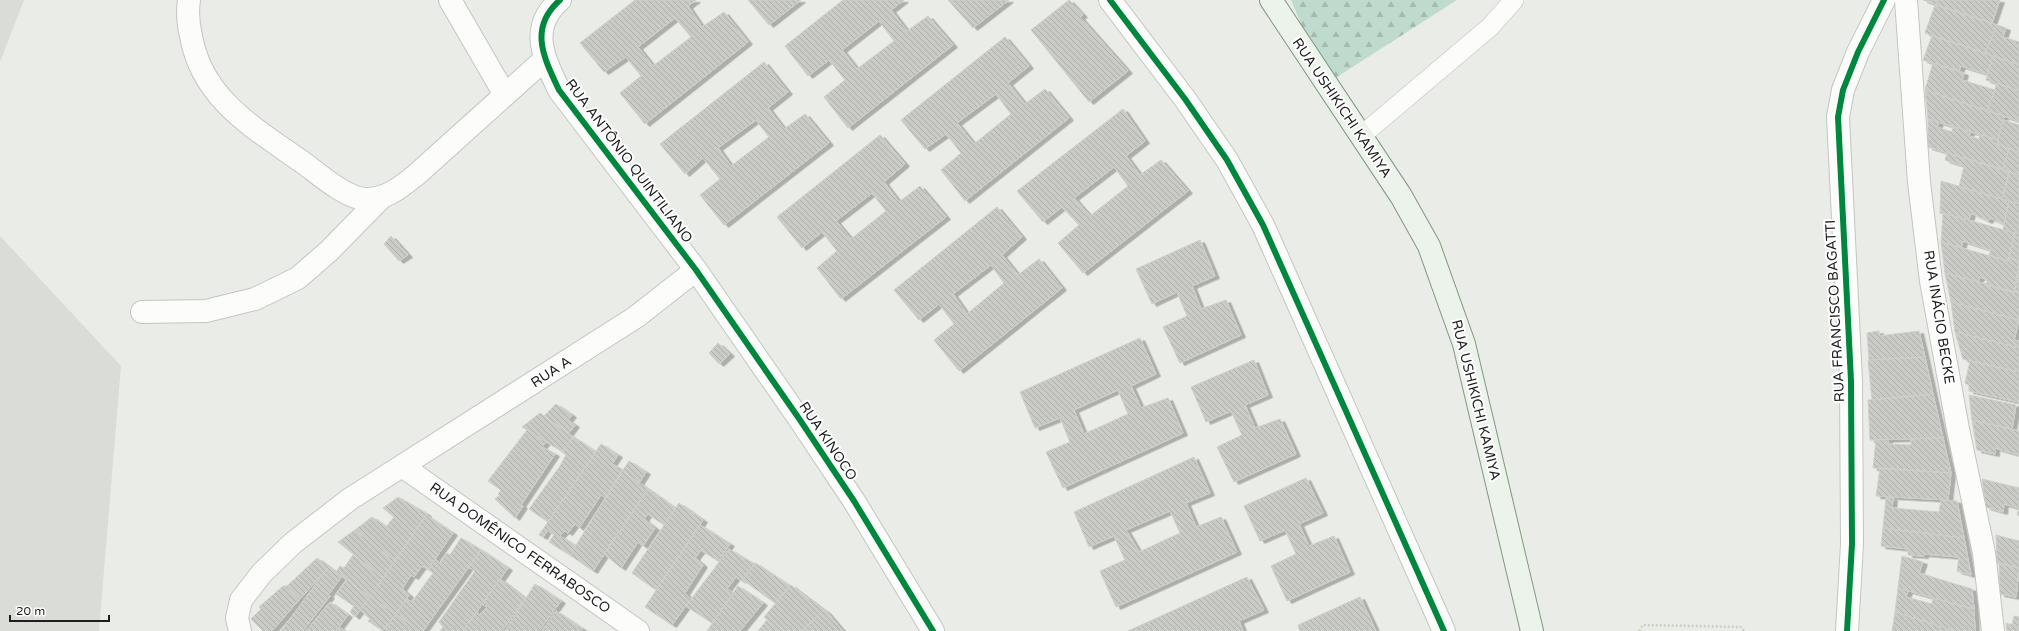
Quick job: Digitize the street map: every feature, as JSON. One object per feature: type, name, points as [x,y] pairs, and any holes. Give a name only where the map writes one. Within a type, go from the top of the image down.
[{"type":"main road","name":"RUA USHIKICHI KAMIYA","points":[[1271,0],[1401,196],[1429,246],[1464,344],[1532,631]]},
{"type":"street","points":[[189,0],[187,14],[193,51],[204,76],[220,99],[244,120],[341,190],[363,199],[381,198]]},
{"type":"street","points":[[450,0],[505,95]]},
{"type":"street","name":"RUA ANTÔNIO QUINTILIANO","points":[[560,0],[544,18],[540,36],[545,59],[559,90],[696,270]]},
{"type":"street","points":[[1110,0],[1185,99],[1227,160],[1263,226],[1444,631]]},
{"type":"street","name":"RUA FRANCISCO BAGATTI","points":[[1847,631],[1852,544],[1851,381],[1838,117],[1843,90],[1858,52],[1884,0]]},
{"type":"street","name":"RUA INÁCIO BECKE","points":[[1906,0],[1919,182],[1931,281],[1958,429],[1984,553],[1993,631]]},
{"type":"street","points":[[142,312],[206,311],[255,299],[298,278],[329,251],[381,198],[398,189],[416,176],[545,59]]},
{"type":"street","name":"RUA A","points":[[240,631],[237,618],[241,600],[262,573],[293,543],[350,499],[636,317],[696,270]]},
{"type":"street","name":"RUA KINOCO","points":[[696,270],[854,501],[933,631]]},
{"type":"street","name":"RUA DOMÊNICO FERRABOSCO","points":[[402,466],[638,631]]},
{"type":"lane","points":[[1361,136],[1490,27],[1514,0]]},
{"type":"path","points":[[1639,631],[1643,625],[1741,627],[1744,631]]},
{"type":"shaded area","points":[[0,0],[24,0],[0,62]]},
{"type":"shaded area","points":[[0,236],[121,366],[99,631],[0,631]]},
{"type":"green space","points":[[1291,0],[1457,0],[1326,84]]},
{"type":"building","points":[[635,0],[696,0],[688,6],[702,27],[724,12],[748,42],[645,124],[620,93],[641,76],[626,57],[604,72],[580,43]],"holes":[[[675,18],[691,37],[653,66],[638,47]]]},
{"type":"building","points":[[748,0],[801,0],[769,25]]},
{"type":"building","points":[[843,0],[904,0],[891,10],[907,31],[928,16],[953,45],[848,128],[824,97],[845,80],[829,60],[808,76],[785,46]],"holes":[[[879,21],[894,41],[857,69],[842,50]]]},
{"type":"building","points":[[948,0],[1009,0],[973,28]]},
{"type":"building","points":[[1069,0],[1083,15],[1080,17],[1128,71],[1089,102],[1031,30]]},
{"type":"building","points":[[1923,0],[2000,0],[1992,23]]},
{"type":"building","points":[[1935,5],[1997,25],[1985,53],[1925,33]]},
{"type":"building","points":[[1997,25],[2006,28],[2003,37],[2019,42],[2019,65],[1985,53]]},
{"type":"building","points":[[1932,36],[1993,56],[1987,74],[1961,66],[1959,71],[1923,60]]},
{"type":"building","points":[[1005,37],[1029,66],[1008,83],[1025,104],[1045,89],[1069,118],[965,201],[941,170],[961,153],[946,134],[925,149],[901,120]],"holes":[[[996,94],[1011,114],[974,144],[957,123]]]},
{"type":"building","points":[[1993,56],[2019,65],[2019,91],[1986,80]]},
{"type":"building","points":[[764,62],[788,92],[768,108],[784,129],[805,114],[829,143],[724,225],[700,195],[720,179],[703,158],[685,174],[660,144]],"holes":[[[756,120],[769,137],[731,166],[718,148]]]},
{"type":"building","points":[[1933,63],[1964,73],[1962,80],[1995,90],[1987,111],[1925,90]]},
{"type":"building","points":[[1997,83],[2019,91],[2019,121],[1987,111]]},
{"type":"building","points":[[1925,90],[2004,116],[1998,140],[1928,119]]},
{"type":"building","points":[[1123,109],[1145,141],[1126,156],[1140,175],[1161,160],[1188,191],[1083,273],[1058,243],[1079,225],[1062,207],[1043,222],[1017,191]],"holes":[[[1114,167],[1128,186],[1090,216],[1074,198]]]},
{"type":"building","points":[[1928,119],[1939,122],[1937,127],[1952,132],[1953,126],[1970,132],[1969,136],[1979,139],[1980,134],[1998,140],[1997,144],[2009,149],[2003,169],[1928,147]]},
{"type":"building","points":[[2003,120],[2019,125],[2019,152],[1997,144]]},
{"type":"building","points":[[880,135],[905,164],[884,182],[899,202],[920,186],[946,217],[841,299],[817,268],[837,251],[822,232],[802,248],[777,217]],"holes":[[[872,193],[886,211],[851,239],[836,221]]]},
{"type":"building","points":[[2009,149],[2019,152],[2019,175],[2003,169]]},
{"type":"building","points":[[1947,153],[2009,172],[2002,199],[1959,187],[1964,166],[1945,160]]},
{"type":"building","points":[[2010,172],[2019,175],[2019,204],[2002,199]]},
{"type":"building","points":[[1941,181],[2009,201],[2004,224],[1990,218],[1988,221],[1971,213],[1969,220],[1940,213]]},
{"type":"building","points":[[2009,201],[2019,204],[2019,234],[2003,230]]},
{"type":"building","points":[[997,207],[1022,237],[1002,255],[1018,275],[1039,259],[1062,288],[959,371],[934,340],[954,324],[939,304],[919,320],[894,290]],"holes":[[[991,265],[1004,283],[967,314],[953,294]]]},
{"type":"building","points":[[1943,213],[2015,233],[2008,261],[1989,255],[1991,250],[1963,241],[1961,248],[1941,242]]},
{"type":"building","points":[[2015,233],[2019,234],[2019,261],[2009,258]]},
{"type":"building","points":[[391,236],[408,255],[399,261],[384,244]]},
{"type":"building","points":[[1200,240],[1215,276],[1192,286],[1201,309],[1226,300],[1241,335],[1180,363],[1163,327],[1187,316],[1177,292],[1152,304],[1136,269]]},
{"type":"building","points":[[1941,242],[2008,261],[2009,258],[2019,261],[2014,293],[1986,285],[1988,280],[1980,277],[1978,282],[1945,273]]},
{"type":"building","points":[[2019,270],[2019,293],[2015,292]]},
{"type":"building","points":[[1945,273],[2019,293],[2019,320],[1951,302]]},
{"type":"building","points":[[1951,302],[2019,320],[2014,340],[2019,341],[2019,348],[1955,332]]},
{"type":"building","points":[[1879,331],[1879,336],[1919,331],[1925,357],[1869,360],[1867,333]]},
{"type":"building","points":[[1955,332],[2019,348],[2019,372],[1963,359]]},
{"type":"building","points":[[1140,338],[1156,374],[1131,386],[1141,408],[1168,398],[1183,433],[1063,488],[1046,452],[1070,442],[1060,418],[1035,428],[1020,392]],"holes":[[[1118,390],[1128,414],[1084,434],[1074,410]]]},
{"type":"building","points":[[718,343],[730,354],[719,364],[709,353]]},
{"type":"building","points":[[1925,357],[1933,394],[1872,400],[1868,360]]},
{"type":"building","points":[[1254,360],[1268,395],[1245,405],[1255,428],[1280,419],[1296,454],[1234,482],[1217,447],[1242,435],[1231,411],[1206,422],[1191,387]]},
{"type":"building","points":[[1970,361],[2019,372],[2019,402],[1969,391],[1969,385],[1965,383]]},
{"type":"building","points":[[1933,394],[1943,438],[1870,440],[1868,400]]},
{"type":"building","points":[[1969,395],[2016,405],[2012,429],[1972,420]]},
{"type":"building","points":[[556,404],[572,415],[568,420],[575,425],[569,433],[544,416]]},
{"type":"building","points":[[540,413],[573,437],[563,452],[522,427]]},
{"type":"building","points":[[1972,420],[2019,431],[2019,455],[1995,448],[1995,454],[1977,450]]},
{"type":"building","points":[[527,430],[546,442],[542,447],[555,454],[521,505],[523,506],[515,518],[495,499],[500,495],[498,494],[501,490],[488,481]]},
{"type":"building","points":[[573,437],[596,452],[548,522],[529,509],[560,466],[566,455],[562,452]]},
{"type":"building","points":[[1943,438],[1951,473],[1873,468],[1876,440],[1888,439],[1888,444],[1911,445],[1911,439]]},
{"type":"building","points":[[601,444],[618,455],[612,464],[623,470],[606,498],[601,495],[579,528],[575,524],[568,533],[565,531],[560,536],[576,546],[570,555],[549,542],[554,535],[547,530],[543,537],[539,535]]},
{"type":"building","points":[[1194,457],[1210,493],[1186,503],[1196,527],[1221,517],[1237,552],[1116,607],[1100,571],[1125,560],[1114,536],[1089,547],[1074,512]],"holes":[[[1170,511],[1180,533],[1139,552],[1126,530]]]},
{"type":"building","points":[[629,461],[646,472],[639,483],[623,470]]},
{"type":"building","points":[[1880,468],[1951,473],[1948,500],[1876,496]]},
{"type":"building","points":[[622,471],[648,489],[593,571],[570,555]]},
{"type":"building","points":[[1306,478],[1323,513],[1299,524],[1309,546],[1334,536],[1350,572],[1287,601],[1271,566],[1296,554],[1285,530],[1260,541],[1244,506]]},
{"type":"building","points":[[1982,479],[2019,488],[2019,508],[2004,504],[2003,512],[1986,507]]},
{"type":"building","points":[[648,489],[675,508],[664,525],[648,514],[644,519],[655,528],[643,546],[638,542],[621,568],[604,554]]},
{"type":"building","points":[[398,497],[427,514],[395,561],[355,530],[372,517],[386,527],[394,517],[383,508]]},
{"type":"building","points":[[1886,498],[1893,498],[1892,508],[1939,512],[1941,500],[1957,501],[1964,538],[1883,528]]},
{"type":"building","points":[[679,503],[703,520],[656,590],[632,573]]},
{"type":"building","points":[[426,515],[453,533],[428,569],[422,566],[414,577],[411,575],[402,589],[409,595],[396,614],[370,597]]},
{"type":"building","points":[[700,525],[730,544],[718,561],[701,550],[695,558],[703,565],[685,593],[691,599],[672,625],[645,607]]},
{"type":"building","points":[[1883,528],[1964,538],[1971,575],[1957,571],[1959,557],[1924,554],[1924,556],[1908,555],[1908,549],[1881,546]]},
{"type":"building","points":[[355,530],[395,561],[383,578],[338,542]]},
{"type":"building","points":[[1996,535],[2019,541],[2019,568],[1997,563]]},
{"type":"building","points":[[461,538],[481,550],[423,631],[420,631],[396,614],[406,599],[412,602],[433,573],[428,569],[435,559],[440,563],[447,553],[450,555]]},
{"type":"building","points":[[729,549],[754,564],[742,581],[736,577],[727,589],[734,593],[712,623],[686,606]]},
{"type":"building","points":[[481,550],[508,568],[463,631],[440,631],[443,627],[439,622],[475,571],[468,567]]},
{"type":"building","points":[[353,555],[383,578],[370,597],[336,572],[340,566],[344,568]]},
{"type":"building","points":[[1902,556],[1923,562],[1919,573],[1972,589],[1974,609],[1898,588]]},
{"type":"building","points":[[317,558],[329,567],[299,600],[287,586]]},
{"type":"building","points":[[755,563],[790,586],[775,603],[743,580]]},
{"type":"building","points":[[1999,563],[2019,568],[2016,597],[2000,594]]},
{"type":"building","points":[[329,567],[342,576],[329,594],[314,583]]},
{"type":"building","points":[[1247,577],[1264,610],[1239,621],[1243,631],[1128,631]]},
{"type":"building","points":[[500,579],[525,598],[502,631],[463,631],[476,612],[480,615],[487,607],[482,604]]},
{"type":"building","points":[[347,580],[370,597],[355,617],[350,612],[354,606],[336,594]]},
{"type":"building","points":[[316,584],[330,596],[303,631],[281,631]]},
{"type":"building","points":[[535,584],[561,601],[539,631],[505,631]]},
{"type":"building","points":[[791,585],[824,610],[802,631],[778,631],[764,617]]},
{"type":"building","points":[[283,586],[287,586],[299,600],[272,631],[263,631],[251,619],[261,609],[259,607]]},
{"type":"building","points":[[738,586],[763,603],[740,631],[707,631]]},
{"type":"building","points":[[1898,588],[1908,591],[1906,597],[1932,604],[1933,598],[1974,609],[1975,631],[1955,631],[1895,612]]},
{"type":"building","points":[[370,597],[396,614],[383,631],[368,621],[370,619],[360,610]]},
{"type":"building","points":[[1360,597],[1376,631],[1300,631],[1298,625]]},
{"type":"building","points":[[330,602],[348,615],[339,627],[345,631],[306,631]]},
{"type":"building","points":[[824,610],[843,631],[805,631],[804,629]]},
{"type":"building","points":[[556,611],[583,629],[581,631],[542,631]]},
{"type":"building","points":[[1895,612],[1955,631],[1892,631]]},
{"type":"building","points":[[396,614],[420,631],[388,631],[385,629]]},
{"type":"building","points":[[2014,616],[2019,617],[2019,627],[2012,625]]},
{"type":"building","points":[[767,620],[778,631],[758,631]]},
{"type":"building","points":[[2006,623],[2019,627],[2019,631],[2007,631]]},
{"type":"cycle path","points":[[560,0],[550,11],[544,21],[542,32],[544,55],[559,90],[696,270],[800,420],[854,501],[933,631]]},
{"type":"cycle path","points":[[1110,0],[1185,99],[1227,160],[1263,225],[1444,631]]},
{"type":"cycle path","points":[[1847,631],[1852,544],[1851,381],[1838,117],[1843,90],[1858,52],[1884,0]]}]
